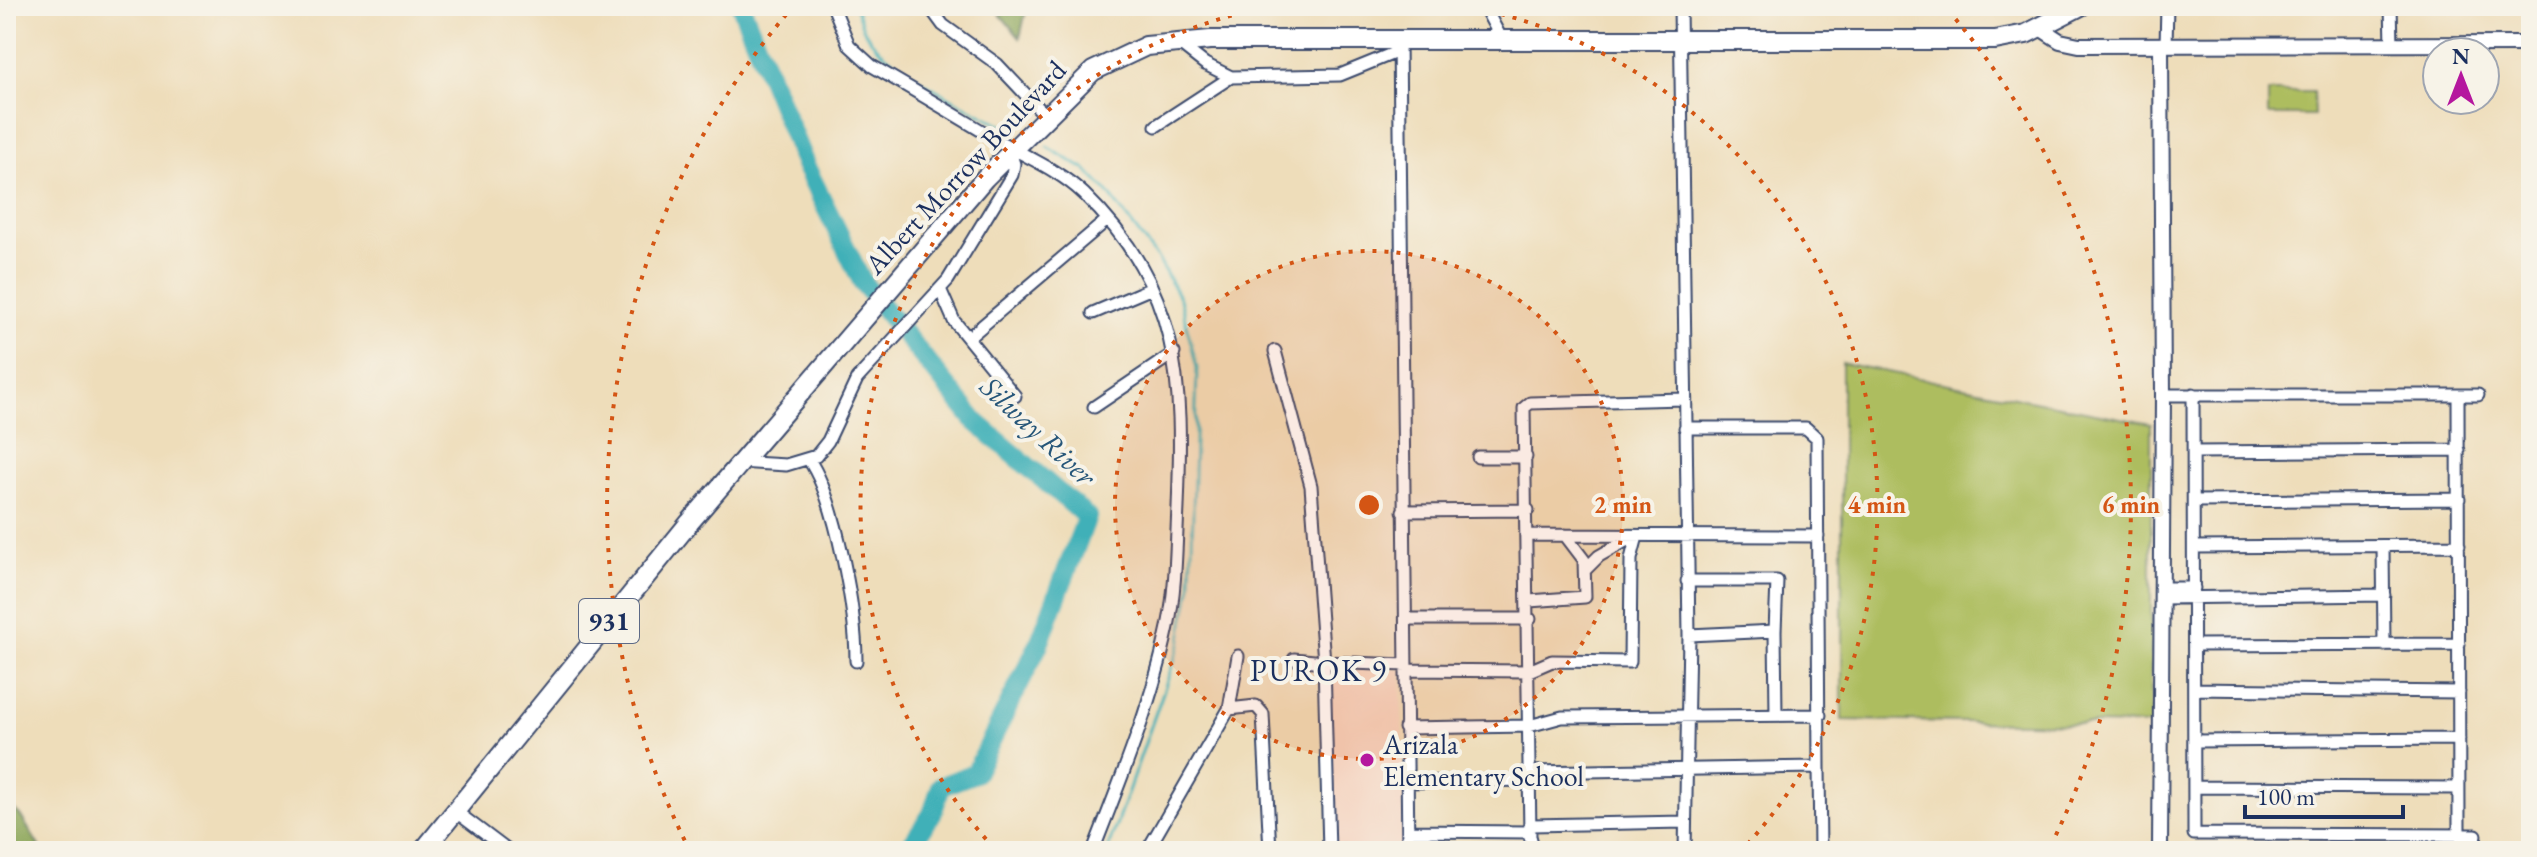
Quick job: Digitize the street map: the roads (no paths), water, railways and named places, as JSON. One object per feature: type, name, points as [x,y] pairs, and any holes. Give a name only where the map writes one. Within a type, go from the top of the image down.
[{"type":"highway","name":"Albert Morrow Boulevard","points":[[423,851],[739,462],[985,178],[1093,71],[1119,56],[1146,46],[1176,42],[1399,46],[1502,40],[1995,40],[2040,28],[2081,6]]},
{"type":"street","points":[[833,6],[842,33],[858,55],[1012,151],[1070,182],[1125,241],[1152,288],[1174,353],[1179,376],[1180,464],[1175,577],[1169,624],[1158,668],[1093,851]]},
{"type":"street","points":[[929,6],[943,25],[997,64],[1046,116]]},
{"type":"street","points":[[1484,6],[1502,40]]},
{"type":"street","points":[[1680,6],[1689,635],[1685,851]]},
{"type":"street","points":[[2160,851],[2164,45],[2167,6]]},
{"type":"street","points":[[2391,6],[2392,44]]},
{"type":"street","points":[[2040,28],[2060,41],[2079,45],[2531,44]]},
{"type":"street","points":[[1176,42],[1205,64],[1231,77],[1340,75],[1399,46],[1405,300],[1403,511],[1408,851]]},
{"type":"street","points":[[1156,126],[1231,77]]},
{"type":"street","points":[[739,462],[786,465],[809,460],[828,441],[851,390],[866,369],[938,292],[1012,175],[1012,151]]},
{"type":"street","points":[[968,338],[1107,220]]},
{"type":"street","points":[[1093,313],[1152,288]]},
{"type":"street","points":[[938,292],[947,300],[949,313],[1015,396]]},
{"type":"street","points":[[1275,351],[1311,486],[1324,662],[1329,851]]},
{"type":"street","points":[[1094,407],[1174,353]]},
{"type":"street","points":[[2193,394],[2194,834],[2476,835]]},
{"type":"street","points":[[2163,395],[2478,395]]},
{"type":"street","points":[[2458,395],[2459,835]]},
{"type":"street","points":[[1534,851],[1529,726],[1528,510],[1523,414],[1530,403],[1684,399]]},
{"type":"street","points":[[1685,428],[1812,430],[1817,438],[1820,851]]},
{"type":"street","points":[[2194,452],[2459,450]]},
{"type":"street","points":[[1478,457],[1526,457]]},
{"type":"street","points":[[809,460],[825,486],[830,502],[856,661]]},
{"type":"street","points":[[2194,501],[2459,499]]},
{"type":"street","points":[[1403,511],[1528,510]]},
{"type":"street","points":[[1528,535],[1818,536]]},
{"type":"street","points":[[1529,601],[1585,597],[1584,560],[1565,535]]},
{"type":"street","points":[[1294,659],[1529,671],[1552,661],[1630,662],[1631,559],[1637,536]]},
{"type":"street","points":[[1586,569],[1617,543],[1637,536]]},
{"type":"street","points":[[2194,547],[2459,545]]},
{"type":"street","points":[[2383,546],[2384,645]]},
{"type":"street","points":[[1687,581],[1777,581],[1776,715]]},
{"type":"street","points":[[2161,593],[2384,595]]},
{"type":"street","points":[[1406,619],[1530,619]]},
{"type":"street","points":[[1689,635],[1775,631]]},
{"type":"street","points":[[2194,645],[2459,644]]},
{"type":"street","points":[[1147,851],[1229,709],[1238,656]]},
{"type":"street","points":[[2194,689],[2459,692]]},
{"type":"street","points":[[1229,709],[1256,706],[1263,714],[1270,851]]},
{"type":"street","points":[[1405,728],[1529,726],[1556,717],[1820,715]]},
{"type":"street","points":[[2194,741],[2459,739]]},
{"type":"street","points":[[1406,782],[1687,768],[1819,767]]},
{"type":"street","points":[[2194,787],[2459,788]]},
{"type":"street","points":[[455,811],[508,851]]},
{"type":"street","points":[[1408,831],[1684,822]]},
{"type":"waterway","name":"Silway River","points":[[741,6],[806,167],[863,283],[976,422],[1087,517],[1038,646],[975,773],[941,786],[932,814],[907,851]]},
{"type":"waterway","points":[[855,6],[867,35],[894,62],[934,88],[1013,130]]},
{"type":"waterway","points":[[1047,147],[1086,170],[1106,190],[1158,259],[1180,299],[1197,368],[1191,585],[1180,644],[1107,851]]},
{"type":"place","name":"Arizala Elementary School","points":[[1367,760]]},
{"type":"district","name":"PUROK 9","points":[[1319,671]]}]
